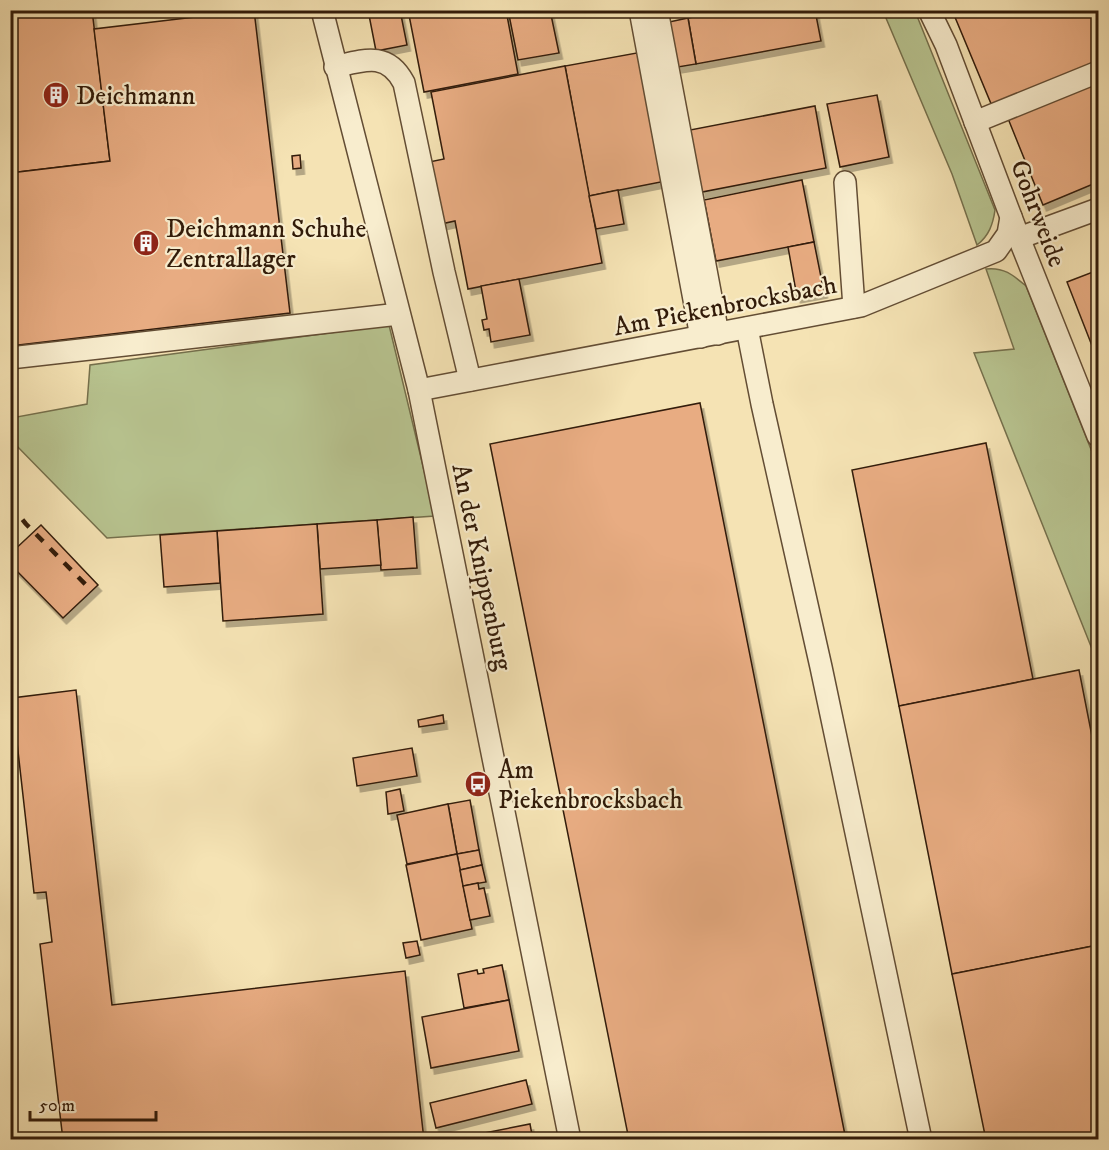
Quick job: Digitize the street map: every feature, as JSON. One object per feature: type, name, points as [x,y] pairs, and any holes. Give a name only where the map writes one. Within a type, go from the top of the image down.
[{"type":"street","name":"An der Knippenburg","points":[[322,10],[419,390],[570,1140]]},
{"type":"street","points":[[640,10],[710,336]]},
{"type":"street","points":[[657,10],[710,336]]},
{"type":"street","name":"Gohrweide","points":[[929,10],[946,45],[1019,238],[1098,436]]},
{"type":"street","points":[[335,67],[368,59],[376,60],[391,65],[399,73],[404,83],[444,272],[470,380]]},
{"type":"street","points":[[975,122],[1098,72]]},
{"type":"street","points":[[845,183],[854,307]]},
{"type":"street","points":[[1019,238],[1098,209]]},
{"type":"street","name":"Am Piekenbrocksbach","points":[[419,390],[854,307],[996,251],[1008,234],[1011,217]]},
{"type":"street","points":[[10,358],[399,314]]},
{"type":"street","points":[[747,328],[824,678],[921,1140]]},
{"type":"green space","points":[[883,11],[915,11],[995,210],[990,229],[977,245],[952,174]]},
{"type":"green space","points":[[986,269],[1003,271],[1026,286],[1098,467],[1098,664],[974,353],[1014,349]]},
{"type":"green space","points":[[389,325],[435,516],[107,538],[11,440],[11,418],[87,404],[90,365]]},
{"type":"building","name":"Deichmann","points":[[10,10],[92,10],[110,161],[10,173]]},
{"type":"building","name":"Deichmann Schuhe Zentrallager","points":[[254,10],[290,313],[10,346],[10,173],[110,161],[94,29]]},
{"type":"building","points":[[368,10],[400,10],[407,45],[376,51]]},
{"type":"building","points":[[408,10],[506,10],[518,74],[424,92]]},
{"type":"building","points":[[508,10],[550,10],[559,53],[518,60]]},
{"type":"building","points":[[731,10],[815,10],[821,41],[696,64],[688,18]]},
{"type":"building","points":[[952,10],[1096,10],[1098,63],[992,106]]},
{"type":"building","points":[[688,18],[696,64],[678,67],[669,22]]},
{"type":"building","points":[[642,52],[666,181],[589,196],[565,66]]},
{"type":"building","points":[[565,66],[602,263],[468,289],[455,221],[441,224],[429,162],[444,159],[431,92]]},
{"type":"building","points":[[1098,79],[1098,182],[1043,205],[1007,116]]},
{"type":"building","points":[[877,95],[889,157],[840,167],[827,104]]},
{"type":"building","points":[[815,106],[826,168],[702,192],[690,130]]},
{"type":"building","points":[[300,155],[301,168],[293,169],[292,156]]},
{"type":"building","points":[[802,180],[814,242],[716,261],[704,200]]},
{"type":"building","points":[[618,190],[624,224],[596,229],[589,196]]},
{"type":"building","points":[[814,242],[824,292],[797,297],[788,247]]},
{"type":"building","points":[[1098,270],[1098,361],[1067,282]]},
{"type":"building","points":[[519,279],[530,335],[491,342],[489,329],[484,330],[482,320],[487,319],[481,286]]},
{"type":"building","points":[[700,403],[846,1140],[629,1140],[490,444]]},
{"type":"building","points":[[986,443],[1033,679],[899,706],[852,470]]},
{"type":"building","points":[[413,517],[417,568],[381,570],[377,520]]},
{"type":"building","points":[[377,520],[381,565],[320,569],[317,524]]},
{"type":"building","points":[[317,524],[323,614],[223,621],[217,531]]},
{"type":"building","points":[[41,525],[98,585],[63,618],[10,564],[10,554]]},
{"type":"building","points":[[217,531],[220,583],[164,587],[160,535]]},
{"type":"building","points":[[1079,670],[1098,767],[1098,945],[952,974],[899,706]]},
{"type":"building","points":[[76,690],[112,1005],[405,971],[424,1140],[63,1140],[40,944],[52,942],[46,892],[34,893],[12,698]]},
{"type":"building","points":[[443,715],[444,723],[419,727],[418,720]]},
{"type":"building","points":[[412,748],[417,776],[357,786],[353,758]]},
{"type":"building","points":[[400,789],[404,811],[388,814],[386,792]]},
{"type":"building","points":[[470,800],[479,850],[457,854],[448,804]]},
{"type":"building","points":[[448,804],[457,854],[407,864],[397,815]]},
{"type":"building","points":[[479,850],[482,865],[460,870],[457,854]]},
{"type":"building","points":[[457,854],[472,929],[421,940],[406,865]]},
{"type":"building","points":[[482,865],[486,882],[463,886],[460,870]]},
{"type":"building","points":[[478,883],[479,889],[484,888],[490,916],[470,920],[463,886]]},
{"type":"building","points":[[417,941],[420,955],[406,958],[403,943]]},
{"type":"building","points":[[1098,945],[1098,1134],[1072,1140],[986,1140],[952,974]]},
{"type":"building","points":[[502,965],[509,1000],[464,1008],[458,974],[477,970],[478,974],[484,973],[483,969]]},
{"type":"building","points":[[509,1000],[519,1051],[431,1068],[422,1017]]},
{"type":"building","points":[[526,1080],[532,1104],[436,1128],[430,1103]]},
{"type":"building","points":[[530,1124],[533,1140],[453,1140],[453,1139]]},
{"type":"railway","points":[[10,504],[26,524],[86,585]]},
{"type":"place","name":"Deichmann","points":[[56,95]]},
{"type":"place","name":"Deichmann Schuhe Zentrallager","points":[[146,243]]},
{"type":"place","name":"Am Piekenbrocksbach","points":[[478,784]]}]
